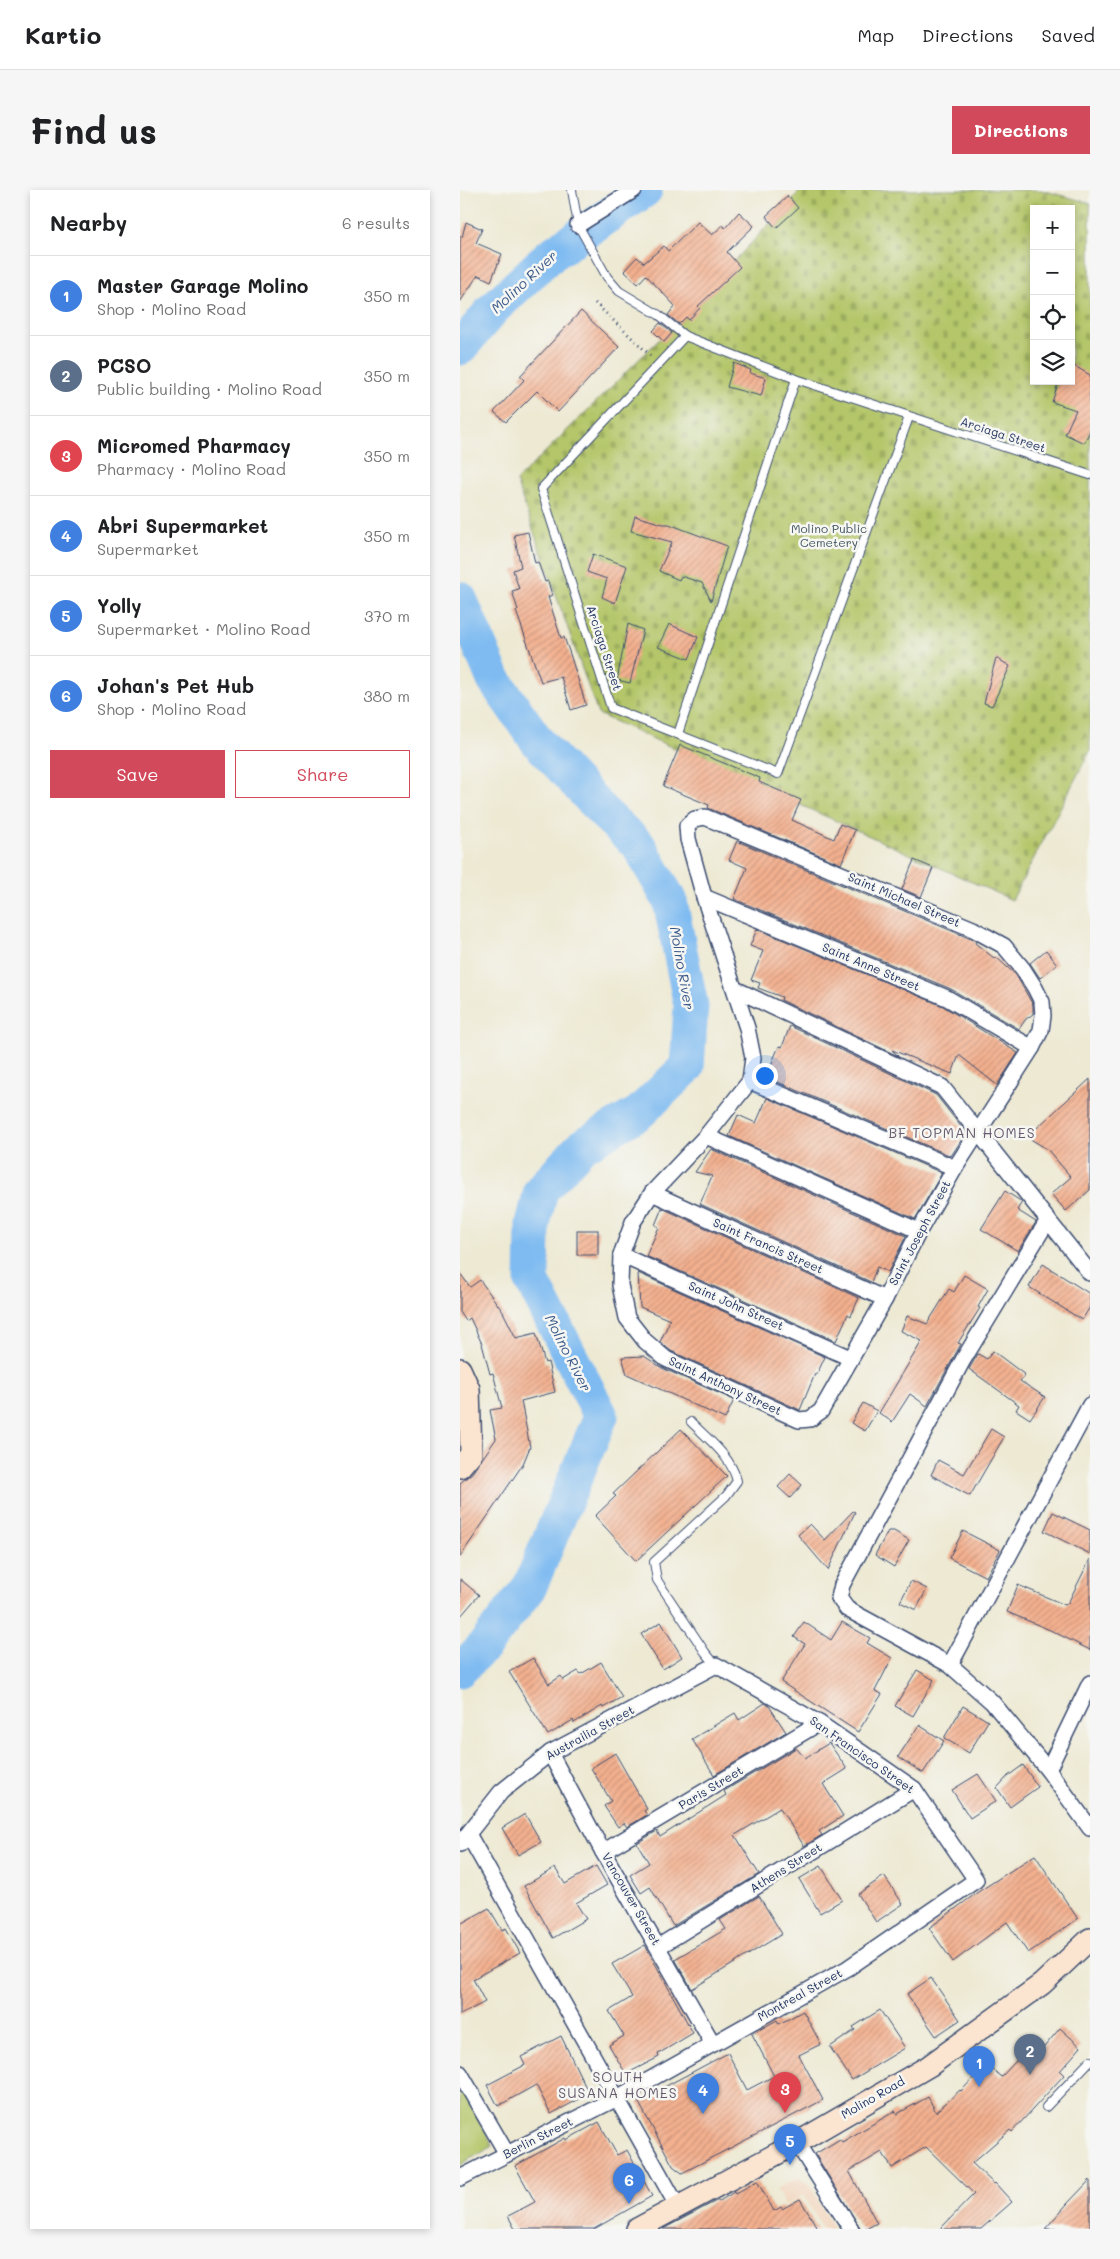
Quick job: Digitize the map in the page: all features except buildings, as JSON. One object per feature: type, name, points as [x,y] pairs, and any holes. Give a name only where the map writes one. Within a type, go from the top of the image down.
[{"type":"main road","points":[[460,1369],[469,1389],[471,1454],[460,1467]]},
{"type":"main road","name":"Molino Road","points":[[637,2229],[797,2142],[929,2066],[1042,1984],[1090,1939]]},
{"type":"street","points":[[578,225],[634,190]]},
{"type":"street","name":"Saint Michael Street","points":[[704,897],[688,840],[687,826],[694,819],[705,817],[974,929],[1004,946],[1023,969],[1042,1002],[1041,1030],[1032,1048]]},
{"type":"street","points":[[621,1255],[633,1222],[652,1193],[706,1136],[750,1081],[753,1058],[747,1028],[704,897]]},
{"type":"street","name":"Saint Anne Street","points":[[704,897],[947,998],[1032,1048]]},
{"type":"street","points":[[735,989],[942,1086],[1090,1273]]},
{"type":"street","name":"Saint Joseph Street","points":[[810,1419],[821,1411],[885,1299],[919,1231],[955,1168],[1032,1048]]},
{"type":"street","points":[[750,1081],[955,1168]]},
{"type":"street","points":[[706,1136],[919,1231]]},
{"type":"street","name":"Saint Francis Street","points":[[652,1193],[885,1299]]},
{"type":"street","points":[[1048,1220],[963,1360],[842,1585],[839,1598],[847,1609],[950,1665],[992,1702],[1048,1770],[1090,1828]]},
{"type":"street","name":"Saint Anthony Street","points":[[621,1255],[620,1285],[627,1318],[645,1341],[666,1359],[798,1420],[810,1419]]},
{"type":"street","name":"Saint John Street","points":[[621,1255],[850,1358]]},
{"type":"street","points":[[950,1665],[1090,1404]]},
{"type":"street","name":"San Francisco Street","points":[[716,1665],[819,1723],[914,1789],[976,1880]]},
{"type":"street","name":"Austrailia Street","points":[[464,1839],[501,1792],[550,1753],[716,1665]]},
{"type":"street","points":[[1048,1770],[1090,1682]]},
{"type":"street","name":"Paris Street","points":[[603,1852],[819,1723]]},
{"type":"street","name":"Vancouver Street","points":[[550,1753],[603,1852],[713,2044]]},
{"type":"street","name":"Athens Street","points":[[658,1947],[914,1789]]},
{"type":"street","points":[[464,1839],[617,2098],[678,2207]]},
{"type":"street","name":"Montreal Street","points":[[617,2098],[848,1968],[976,1880]]},
{"type":"street","points":[[460,2074],[507,2154]]},
{"type":"street","name":"Berlin Street","points":[[460,2178],[617,2098]]},
{"type":"street","points":[[797,2142],[850,2229]]},
{"type":"lane","points":[[572,190],[578,225],[607,277],[619,290],[659,315],[685,336]]},
{"type":"lane","name":"Arciaga Street","points":[[909,417],[778,774],[611,708],[541,489],[685,336],[796,379],[1090,475]]},
{"type":"lane","points":[[678,734],[796,379]]},
{"type":"lane","points":[[691,1422],[729,1460],[737,1481],[726,1496],[654,1562],[657,1580],[705,1652],[716,1665]]},
{"type":"lane","points":[[1046,2107],[1090,2061]]},
{"type":"path","points":[[595,303],[658,363]]},
{"type":"shaded area","points":[[799,2178],[810,2185],[833,2229],[823,2229],[804,2195],[785,2205],[776,2189]]},
{"type":"green space","name":"Molino Public Cemetery","points":[[801,190],[1041,190],[1090,203],[1090,751],[1012,900],[598,714],[516,481],[683,316]]},
{"type":"green space","points":[[460,2087],[493,2146],[460,2165]]},
{"type":"waterway","name":"Molino River","points":[[460,348],[493,309],[548,257],[645,190]]},
{"type":"waterway","name":"Molino River","points":[[460,599],[494,680],[538,742],[605,814],[639,846],[670,901],[691,1006],[687,1067],[639,1113],[582,1146],[541,1190],[533,1224],[532,1281],[601,1416],[530,1586],[484,1646],[460,1670]]},
{"type":"place","name":"PCSO","points":[[1030,2075]]},
{"type":"place","name":"Master Garage Molino","points":[[979,2087]]},
{"type":"place","name":"Micromed Pharmacy","points":[[785,2113]]},
{"type":"place","name":"Abri Supermarket","points":[[703,2114]]},
{"type":"place","name":"Yolly","points":[[790,2165]]},
{"type":"place","name":"Johan's Pet Hub","points":[[629,2204]]},
{"type":"district","name":"BF TOPMAN HOMES","points":[[962,1133]]},
{"type":"district","name":"SOUTH SUSANA HOMES","points":[[618,2085]]}]
